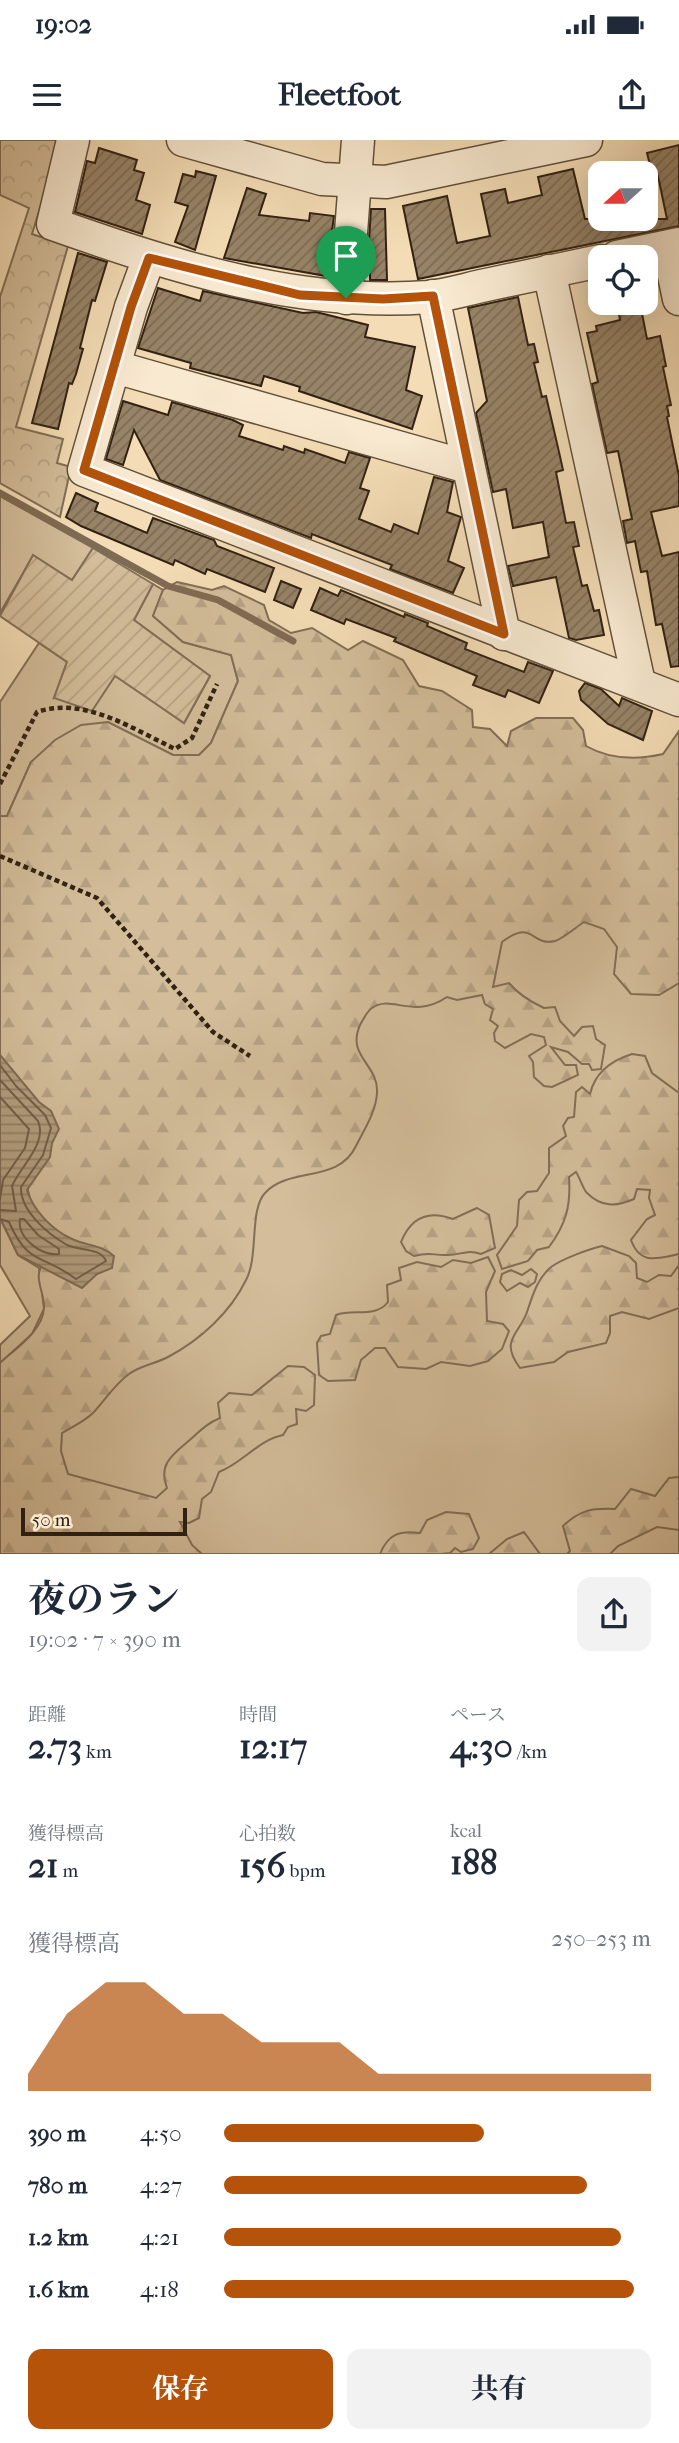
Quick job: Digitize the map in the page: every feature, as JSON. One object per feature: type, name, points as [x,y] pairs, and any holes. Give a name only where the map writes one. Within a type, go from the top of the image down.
[{"type":"street","points":[[73,140],[52,224],[149,258],[300,295],[346,298],[433,296],[588,263]]},
{"type":"street","points":[[183,140],[322,179],[386,182],[586,140]]},
{"type":"street","points":[[346,298],[358,140]]},
{"type":"street","points":[[673,245],[679,299]]},
{"type":"street","points":[[149,258],[131,307],[84,470],[679,700]]},
{"type":"street","points":[[549,271],[639,683]]},
{"type":"street","points":[[433,296],[504,634]]},
{"type":"street","points":[[115,367],[468,467]]},
{"type":"path","points":[[0,784],[37,712],[56,706],[103,714],[175,749],[192,738],[217,684]]},
{"type":"path","points":[[0,856],[97,898],[213,1032],[250,1056]]},
{"type":"green space","points":[[0,140],[55,140],[59,147],[32,234],[68,246],[16,427],[63,439],[57,463],[71,467],[60,517],[0,483],[0,297],[29,208],[0,195]]},
{"type":"green space","points":[[0,496],[93,548],[72,580],[33,556],[0,613]]},
{"type":"green space","points":[[93,548],[153,584],[134,620],[210,676],[184,723],[115,676],[92,711],[54,698],[67,662],[0,616],[33,555],[72,580]]},
{"type":"green space","points":[[177,582],[212,590],[224,586],[264,605],[269,620],[291,633],[312,628],[348,650],[363,641],[403,660],[419,686],[442,691],[472,710],[473,727],[490,729],[507,746],[511,731],[536,718],[573,718],[583,730],[586,746],[604,754],[623,757],[663,754],[679,731],[679,983],[659,995],[631,994],[614,974],[617,947],[604,929],[584,922],[555,941],[547,942],[520,933],[502,942],[493,987],[509,983],[539,1006],[555,1007],[560,1021],[574,1036],[582,1027],[593,1026],[596,1039],[605,1045],[601,1069],[592,1070],[589,1064],[582,1064],[568,1052],[551,1047],[565,1065],[576,1065],[578,1075],[552,1087],[544,1086],[534,1077],[533,1062],[529,1056],[546,1045],[544,1037],[531,1034],[505,1048],[495,1041],[494,1033],[498,1026],[490,1020],[493,1009],[485,1004],[482,995],[457,1000],[447,997],[435,1004],[413,1007],[379,1004],[370,1009],[360,1025],[357,1045],[376,1083],[376,1100],[369,1121],[348,1158],[338,1166],[275,1185],[265,1193],[257,1210],[250,1270],[232,1304],[191,1342],[168,1357],[124,1378],[90,1416],[62,1433],[61,1451],[68,1474],[156,1498],[167,1488],[164,1472],[169,1459],[202,1429],[220,1418],[218,1403],[229,1393],[252,1395],[288,1366],[304,1367],[315,1375],[314,1405],[306,1411],[296,1409],[297,1424],[288,1427],[283,1435],[266,1442],[219,1472],[211,1492],[202,1499],[199,1518],[189,1523],[180,1522],[192,1545],[202,1554],[0,1554],[0,1363],[34,1332],[39,1324],[44,1302],[39,1273],[45,1261],[0,1074],[0,816],[7,816],[31,762],[55,740],[81,725],[108,722],[173,755],[199,755],[211,743],[238,681],[231,655],[183,642],[153,616],[163,590]]},
{"type":"green space","points":[[153,584],[163,590],[153,616],[183,642],[231,655],[238,681],[211,743],[199,755],[173,755],[108,722],[31,762],[7,816],[0,816],[0,702],[39,643],[67,662],[54,698],[115,675],[184,723],[210,676],[134,620]]},
{"type":"green space","points":[[462,889],[679,898],[679,1554],[0,1554],[0,1459]]},
{"type":"green space","points":[[632,1054],[645,1056],[652,1073],[679,1093],[679,1254],[657,1258],[644,1257],[631,1240],[647,1219],[655,1215],[649,1198],[650,1190],[637,1189],[634,1199],[621,1203],[603,1203],[587,1193],[576,1172],[569,1177],[568,1206],[560,1230],[549,1247],[537,1250],[528,1261],[502,1269],[497,1255],[517,1226],[519,1200],[527,1192],[537,1191],[549,1173],[549,1148],[566,1136],[563,1126],[568,1118],[574,1117],[576,1092],[582,1087],[590,1094],[600,1073]]},
{"type":"green space","points":[[477,1208],[489,1215],[495,1248],[481,1254],[468,1252],[414,1256],[406,1251],[401,1242],[410,1227],[422,1218],[436,1215],[453,1219]]},
{"type":"green space","points":[[0,1218],[18,1255],[39,1268],[44,1309],[32,1334],[0,1363],[0,1345],[30,1316],[0,1265]]},
{"type":"green space","points":[[602,1246],[629,1256],[636,1263],[637,1278],[647,1282],[659,1275],[671,1276],[679,1265],[679,1308],[649,1319],[622,1312],[610,1316],[610,1333],[606,1343],[568,1352],[554,1362],[520,1368],[511,1350],[511,1343],[543,1276],[551,1267],[562,1261]]},
{"type":"green space","points":[[488,1257],[495,1271],[486,1292],[487,1321],[503,1324],[509,1331],[502,1349],[488,1361],[470,1366],[441,1362],[426,1369],[398,1367],[385,1348],[375,1348],[361,1360],[355,1380],[328,1381],[319,1375],[317,1343],[321,1336],[330,1334],[336,1315],[370,1312],[383,1307],[388,1302],[387,1285],[401,1280],[399,1268],[417,1262],[441,1267],[453,1260],[471,1263]]},
{"type":"green space","points":[[531,1269],[537,1274],[535,1282],[528,1287],[520,1283],[507,1291],[500,1282],[502,1274],[511,1270],[522,1275]]},
{"type":"green space","points":[[679,1477],[679,1530],[657,1527],[618,1546],[610,1554],[567,1554],[570,1551],[563,1526],[575,1516],[592,1510],[615,1509],[631,1489],[655,1496],[669,1478]]},
{"type":"green space","points":[[446,1512],[469,1514],[479,1538],[473,1549],[461,1552],[455,1548],[450,1553],[441,1554],[380,1554],[391,1538],[406,1532],[420,1533],[427,1520]]},
{"type":"green space","points":[[524,1532],[540,1554],[489,1554],[507,1539]]},
{"type":"water","points":[[0,1055],[39,1102],[51,1111],[59,1129],[52,1143],[50,1157],[27,1190],[34,1205],[44,1219],[57,1230],[78,1241],[104,1249],[114,1256],[112,1268],[97,1274],[82,1288],[18,1255],[0,1218]]},
{"type":"building","points":[[679,145],[679,226],[658,230],[658,219],[667,219],[658,176],[658,161],[649,161],[647,153]]},
{"type":"building","points":[[99,148],[137,160],[134,170],[144,173],[136,200],[150,205],[142,234],[75,212],[87,161],[95,163]]},
{"type":"building","points":[[573,169],[585,219],[588,219],[588,231],[654,231],[418,279],[403,206],[447,196],[457,243],[490,236],[481,194],[505,189],[508,203],[542,195],[538,177]]},
{"type":"building","points":[[196,171],[216,176],[195,250],[175,242],[188,206],[175,202],[183,174],[195,177]]},
{"type":"building","points":[[247,188],[266,194],[259,215],[309,221],[310,213],[334,216],[326,276],[224,258]]},
{"type":"building","points":[[371,209],[385,209],[387,280],[370,280],[370,271],[367,271]]},
{"type":"building","points":[[78,253],[107,262],[95,301],[92,300],[80,348],[83,349],[72,384],[69,383],[58,429],[32,423]]},
{"type":"building","points":[[158,288],[200,301],[203,291],[303,313],[316,312],[368,325],[365,337],[415,347],[406,390],[422,396],[412,429],[299,391],[300,387],[264,376],[261,386],[190,368],[191,363],[138,348]]},
{"type":"building","points":[[518,297],[528,345],[534,344],[538,362],[534,363],[542,397],[546,396],[563,470],[556,472],[566,523],[574,522],[579,546],[573,547],[582,586],[587,585],[594,611],[599,610],[604,635],[576,640],[569,638],[556,577],[513,586],[508,566],[549,557],[543,522],[513,528],[506,489],[493,492],[476,413],[487,401],[468,308]]},
{"type":"building","points":[[619,315],[642,315],[647,339],[660,336],[666,366],[663,367],[671,405],[667,406],[667,417],[679,476],[679,506],[651,512],[662,556],[679,552],[679,666],[671,667],[662,624],[656,625],[647,571],[641,572],[635,541],[627,543],[623,521],[632,519],[618,451],[607,453],[592,384],[598,382],[587,333],[597,331],[596,326],[620,320]]},
{"type":"building","points":[[123,401],[168,415],[172,402],[233,420],[243,425],[239,436],[283,450],[284,446],[304,453],[305,449],[345,463],[349,452],[370,458],[360,488],[369,491],[359,519],[391,532],[394,524],[418,534],[434,477],[453,482],[447,512],[461,517],[448,561],[464,568],[453,593],[390,569],[392,565],[312,534],[311,538],[160,480],[134,430],[123,465],[106,459]]},
{"type":"building","points":[[76,493],[98,503],[95,511],[147,533],[153,518],[214,540],[217,546],[274,568],[265,592],[207,569],[205,574],[175,560],[173,565],[81,526],[66,517]]},
{"type":"building","points":[[281,581],[301,589],[293,608],[274,600]]},
{"type":"building","points":[[320,588],[338,596],[341,590],[404,617],[405,614],[428,623],[427,626],[467,643],[465,649],[524,672],[528,662],[553,671],[539,703],[508,690],[505,697],[473,685],[477,676],[394,641],[396,638],[346,619],[344,624],[311,610]]},
{"type":"building","points":[[585,683],[601,689],[619,706],[622,698],[652,711],[643,740],[608,724],[581,700],[579,691]]},
{"type":"waterway","points":[[0,493],[168,586],[218,600],[293,641]]},
{"type":"route","points":[[149,258],[300,295],[346,298],[433,296],[504,634],[84,470],[131,307],[149,258]]}]
